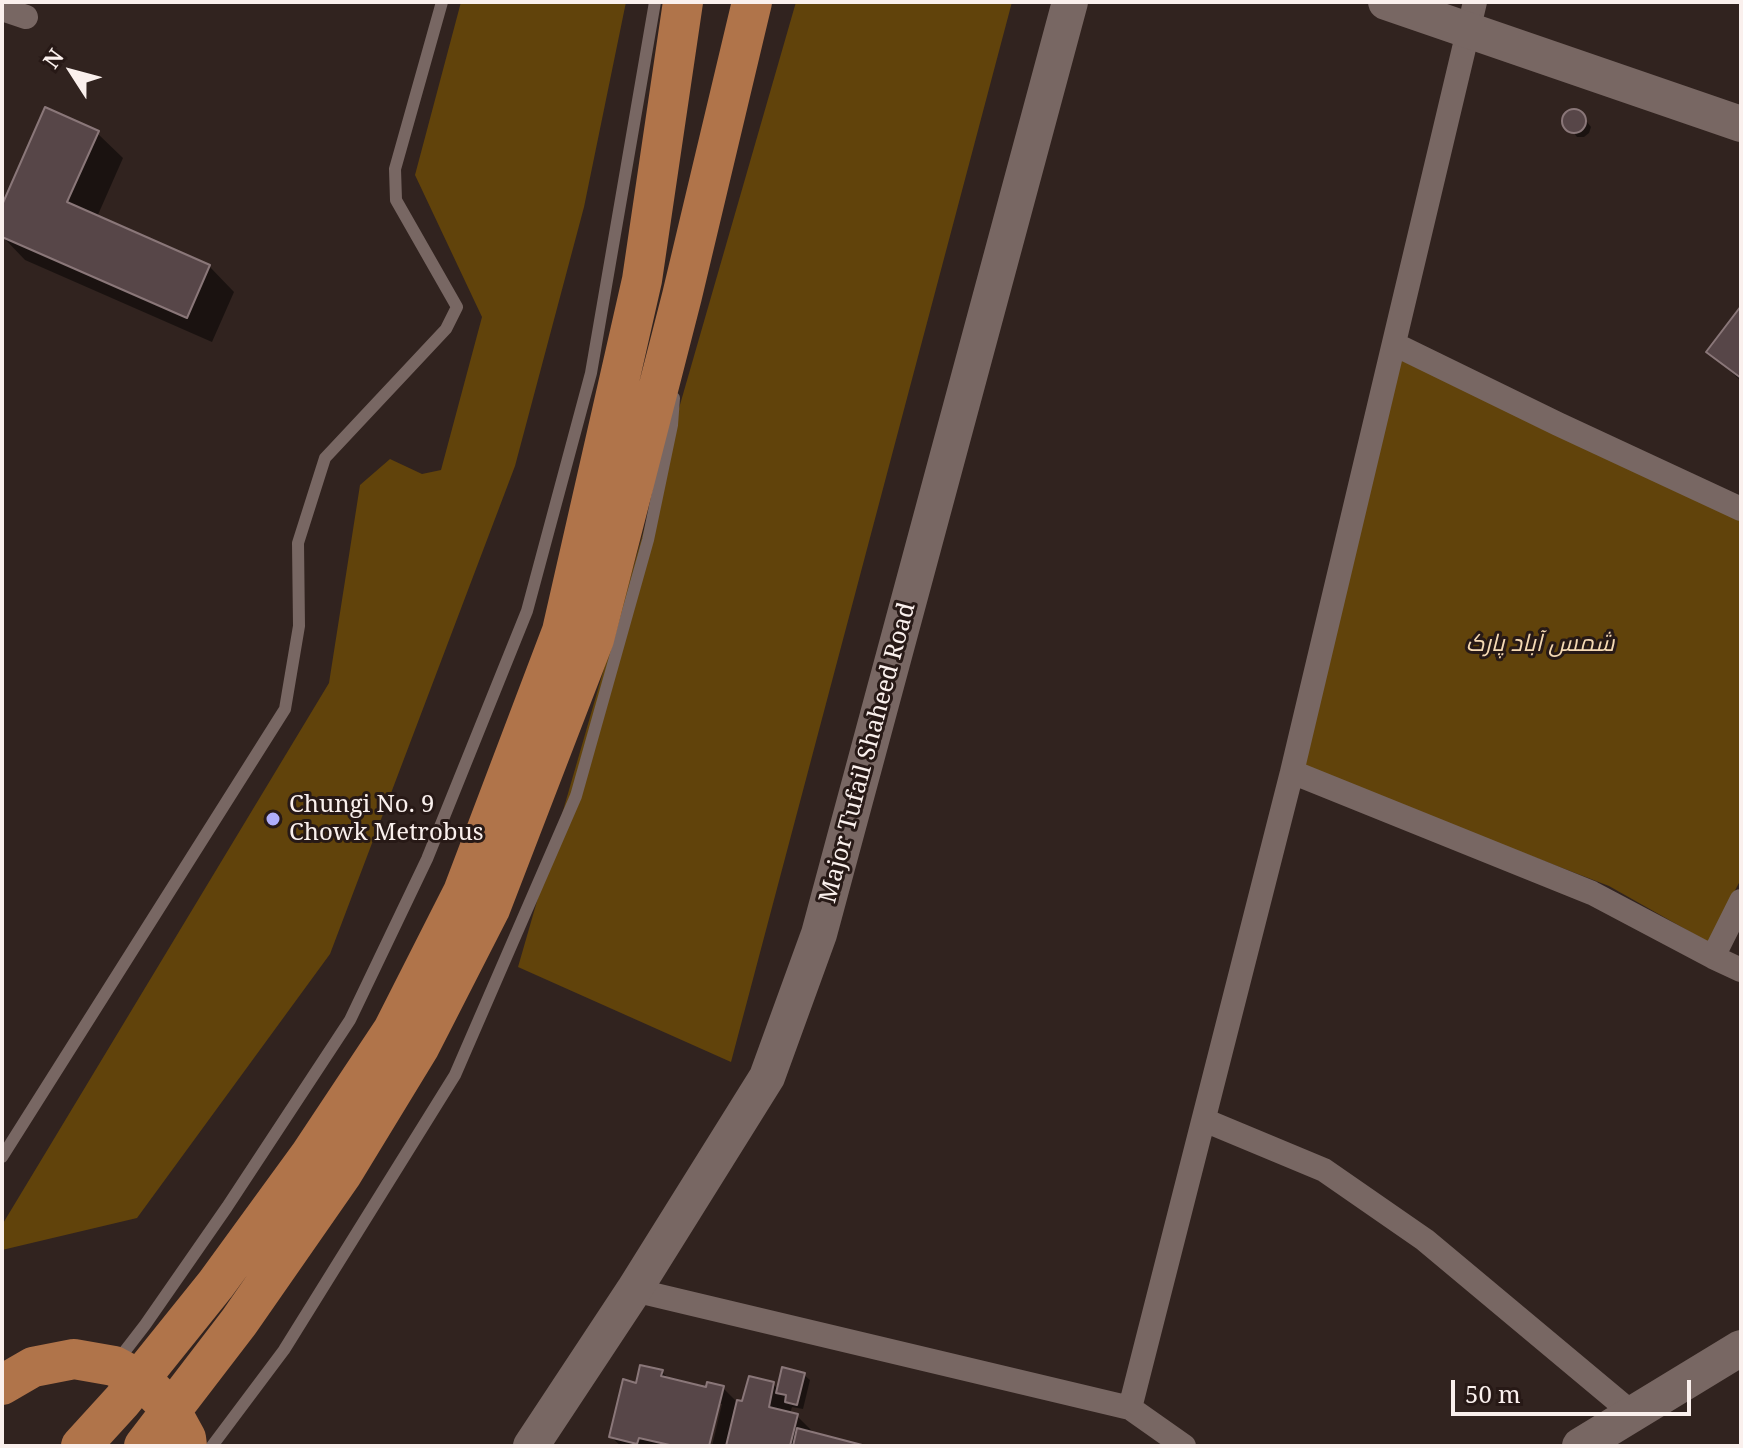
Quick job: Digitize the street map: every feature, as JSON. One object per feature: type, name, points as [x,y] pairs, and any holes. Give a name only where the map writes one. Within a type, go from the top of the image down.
[{"type":"main road","points":[[81,1446],[122,1401],[216,1284],[310,1155],[393,1030],[463,892],[578,635],[642,280],[683,2]]},
{"type":"main road","points":[[144,1446],[239,1322],[342,1174],[420,1046],[490,909],[682,296],[752,2]]},
{"type":"main road","points":[[2,1385],[33,1367],[74,1359],[114,1366],[144,1382],[169,1407],[186,1438],[187,1446]]},
{"type":"street","name":"Major Tufail Shaheed Road","points":[[531,1446],[634,1290],[767,1077],[819,934],[1070,2]]},
{"type":"street","points":[[1386,2],[1472,16],[1741,124]]},
{"type":"street","points":[[2,9],[26,17]]},
{"type":"street","points":[[1130,1408],[1292,772],[1472,16]]},
{"type":"street","points":[[1394,344],[1741,509]]},
{"type":"street","points":[[1292,772],[1592,893],[1741,970]]},
{"type":"street","points":[[1713,957],[1741,901]]},
{"type":"street","points":[[1204,1120],[1324,1170],[1425,1240],[1632,1413]]},
{"type":"street","points":[[634,1290],[1130,1408],[1184,1446]]},
{"type":"street","points":[[1580,1446],[1741,1348]]},
{"type":"lane","points":[[2,1157],[285,709],[299,626],[298,543],[325,458],[446,329],[457,307],[396,200],[395,169],[442,2]]},
{"type":"lane","points":[[114,1366],[227,1207],[350,1020],[427,859],[527,611],[591,373],[655,2]]},
{"type":"lane","points":[[676,367],[682,296]]},
{"type":"lane","points":[[212,1446],[284,1350],[455,1075],[468,1047],[576,796],[648,540],[672,425],[675,382]]},
{"type":"green space","points":[[461,2],[626,2],[584,207],[515,466],[330,954],[137,1218],[2,1250],[2,1225],[329,683],[360,485],[390,459],[422,474],[441,470],[482,317],[415,175]]},
{"type":"green space","points":[[796,2],[1012,2],[731,1062],[518,967]]},
{"type":"green space","name":"شمس آباد پارک","points":[[1398,353],[1741,518],[1741,879],[1708,942],[1609,886],[1300,767]]},
{"type":"building","points":[[45,107],[99,131],[67,202],[210,265],[187,318],[2,237],[2,205]]},
{"type":"building","points":[[1574,109],[1582,113],[1586,121],[1582,129],[1574,133],[1566,129],[1562,121],[1566,113]]},
{"type":"building","points":[[1741,306],[1741,378],[1706,352]]},
{"type":"building","points":[[640,1365],[663,1370],[661,1376],[706,1387],[707,1382],[724,1386],[709,1446],[674,1446],[639,1438],[637,1444],[609,1437],[623,1379],[636,1383]]},
{"type":"building","points":[[782,1367],[805,1373],[797,1405],[785,1402],[786,1395],[776,1393]]},
{"type":"building","points":[[749,1376],[774,1382],[769,1407],[798,1414],[790,1446],[726,1446],[737,1400],[742,1401]]},
{"type":"building","points":[[797,1428],[866,1446],[793,1446]]},
{"type":"place","name":"Chungi No. 9 Chowk Metrobus","points":[[273,819]]}]
